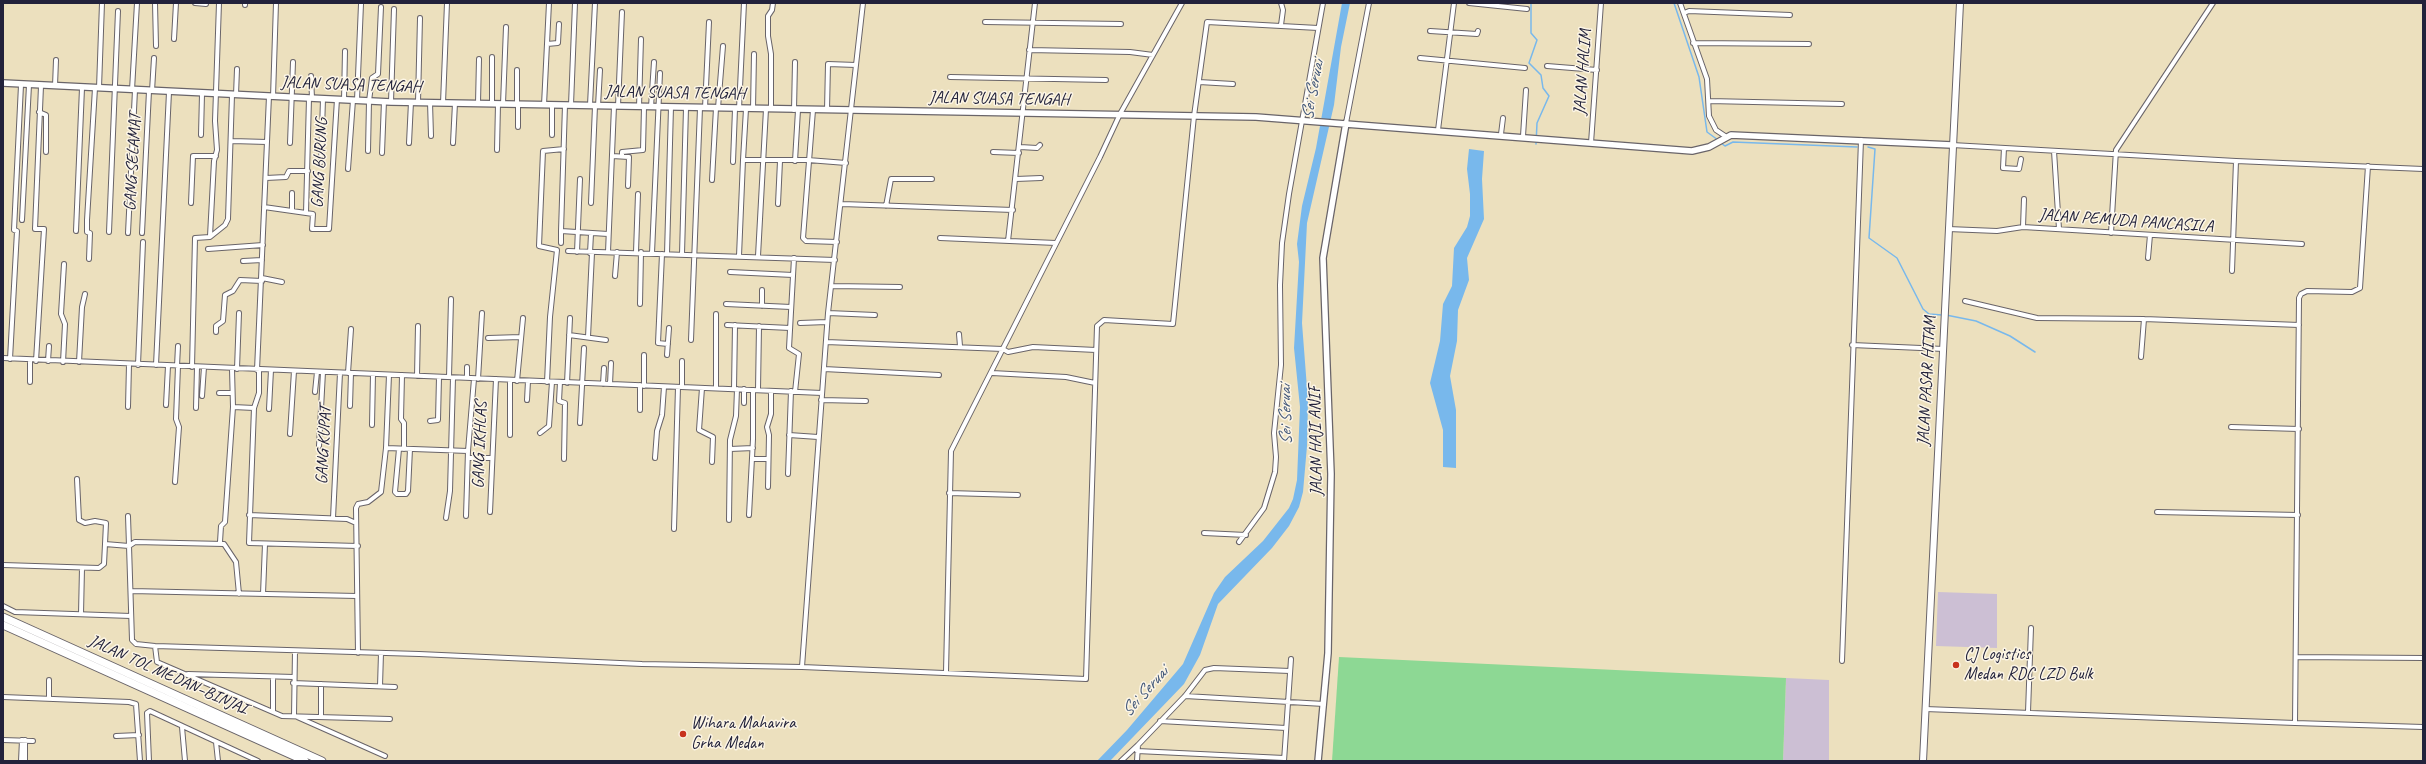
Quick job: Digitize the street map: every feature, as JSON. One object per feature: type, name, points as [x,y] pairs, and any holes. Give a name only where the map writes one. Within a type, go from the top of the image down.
[{"type":"highway","name":"JALAN TOL MEDAN–BINJAI","points":[[3,617],[322,761]]},
{"type":"highway","points":[[3,625],[305,761]]},
{"type":"main road","name":"JALAN PASAR HITAM","points":[[1923,761],[1960,3]]},
{"type":"street","points":[[89,259],[90,233],[87,232],[87,220],[102,3]]},
{"type":"street","points":[[128,233],[137,3]]},
{"type":"street","points":[[155,3],[156,46]]},
{"type":"street","points":[[174,39],[176,3]]},
{"type":"street","points":[[195,3],[206,4]]},
{"type":"street","points":[[210,236],[216,156],[216,94],[220,3]]},
{"type":"street","points":[[276,3],[264,207],[258,370],[259,394],[254,408],[249,543],[358,546]]},
{"type":"street","points":[[443,103],[447,3]]},
{"type":"street","points":[[544,104],[549,3]]},
{"type":"street","points":[[561,243],[564,149],[575,3]]},
{"type":"street","points":[[591,203],[596,3]]},
{"type":"street","points":[[733,162],[744,3]]},
{"type":"street","points":[[758,256],[769,109],[771,54],[768,36],[768,16],[772,10],[773,3]]},
{"type":"street","points":[[802,667],[828,313],[842,204],[854,65],[863,3]]},
{"type":"street","points":[[1008,241],[1020,147],[1035,3]]},
{"type":"street","points":[[946,672],[949,493],[952,451],[1150,54],[1182,3]]},
{"type":"street","points":[[1282,3],[1282,26]]},
{"type":"street","points":[[1239,542],[1246,535],[1264,508],[1275,472],[1276,457],[1274,433],[1281,365],[1280,285],[1282,243],[1323,3]]},
{"type":"street","points":[[1346,123],[1368,3]]},
{"type":"street","points":[[1438,130],[1449,32],[1454,3]]},
{"type":"street","points":[[1469,3],[1527,9]]},
{"type":"street","name":"JALAN HALIM","points":[[1591,143],[1601,3]]},
{"type":"street","points":[[1680,3],[1693,43],[1705,73],[1709,101],[1709,116],[1712,124],[1723,137],[1861,140],[2236,161],[2423,169]]},
{"type":"street","points":[[2111,233],[2115,154],[2213,3]]},
{"type":"street","points":[[348,169],[355,100],[361,4]]},
{"type":"street","points":[[368,151],[372,78],[378,74],[381,7]]},
{"type":"street","points":[[391,102],[394,8]]},
{"type":"street","points":[[109,232],[116,89],[118,10]]},
{"type":"street","points":[[1684,13],[1689,11],[1790,15]]},
{"type":"street","points":[[608,252],[612,156],[622,12]]},
{"type":"street","points":[[418,102],[420,18]]},
{"type":"street","points":[[985,22],[1033,21],[1121,24]]},
{"type":"street","points":[[692,340],[702,108],[709,22]]},
{"type":"street","points":[[128,516],[133,643],[155,646],[380,653],[642,664],[802,667],[946,672],[1086,679],[1097,326],[1102,321],[1173,324],[1194,116],[1207,22],[1318,28]]},
{"type":"street","points":[[547,44],[558,43],[559,24]]},
{"type":"street","points":[[497,150],[498,104],[506,27]]},
{"type":"street","points":[[1430,31],[1477,34],[1478,31]]},
{"type":"street","points":[[622,156],[622,152],[643,150],[641,107],[641,39]]},
{"type":"street","points":[[1693,43],[1809,44]]},
{"type":"street","points":[[712,180],[717,108],[724,46]]},
{"type":"street","points":[[1029,50],[1150,54]]},
{"type":"street","points":[[344,100],[345,51]]},
{"type":"street","points":[[753,109],[754,54]]},
{"type":"street","points":[[492,57],[498,104]]},
{"type":"street","name":"GANG SELAMAT","points":[[142,233],[150,91],[154,58]]},
{"type":"street","points":[[1420,58],[1525,68]]},
{"type":"street","points":[[478,103],[479,59]]},
{"type":"street","points":[[55,86],[56,60]]},
{"type":"street","points":[[290,143],[293,62]]},
{"type":"street","points":[[651,107],[654,62]]},
{"type":"street","points":[[794,161],[796,110],[795,62]]},
{"type":"street","points":[[827,110],[828,65],[854,65]]},
{"type":"street","points":[[1547,66],[1597,70]]},
{"type":"street","points":[[196,408],[196,238],[210,236],[225,225],[228,219],[234,95],[237,69]]},
{"type":"street","points":[[517,70],[518,127]]},
{"type":"street","points":[[594,106],[600,70]]},
{"type":"street","points":[[652,253],[660,73]]},
{"type":"street","points":[[264,207],[306,213],[311,76]]},
{"type":"street","points":[[950,77],[1106,80]]},
{"type":"street","points":[[1199,82],[1233,84]]},
{"type":"street","name":"JALAN SUASA TENGAH","points":[[3,83],[202,94],[391,102],[851,111],[1120,114],[1302,120],[1501,134],[1692,151],[1715,143],[1723,137]]},
{"type":"street","points":[[10,359],[17,231],[14,230],[21,84]]},
{"type":"street","points":[[22,220],[29,85]]},
{"type":"street","points":[[36,361],[44,229],[35,229],[41,86]]},
{"type":"street","points":[[76,231],[82,88]]},
{"type":"street","points":[[1523,136],[1526,90]]},
{"type":"street","points":[[156,365],[169,92]]},
{"type":"street","points":[[201,135],[202,94]]},
{"type":"street","points":[[321,162],[323,99]]},
{"type":"street","name":"GANG BURUNG","points":[[306,213],[313,214],[312,229],[329,229],[337,99]]},
{"type":"street","points":[[382,153],[384,101]]},
{"type":"street","points":[[1709,101],[1842,104]]},
{"type":"street","points":[[409,143],[411,102]]},
{"type":"street","points":[[430,102],[431,136]]},
{"type":"street","points":[[453,143],[455,103]]},
{"type":"street","points":[[552,105],[552,135]]},
{"type":"street","points":[[667,254],[671,107]]},
{"type":"street","points":[[682,254],[686,108]]},
{"type":"street","points":[[740,256],[746,109]]},
{"type":"street","points":[[813,110],[803,238],[806,241],[837,242]]},
{"type":"street","points":[[39,112],[46,115],[46,152]]},
{"type":"street","points":[[1501,134],[1503,118]]},
{"type":"street","name":"JALAN HAJI ANIF","points":[[1318,761],[1329,631],[1331,474],[1323,258],[1346,123]]},
{"type":"street","points":[[1842,661],[1852,345],[1861,140]]},
{"type":"street","points":[[232,141],[267,142]]},
{"type":"street","points":[[1020,147],[1037,148],[1040,145]]},
{"type":"street","points":[[2004,148],[2003,168],[2019,168],[2021,159]]},
{"type":"street","points":[[540,433],[549,426],[550,317],[557,250],[539,246],[543,150],[564,149]]},
{"type":"street","points":[[2054,151],[2059,229]]},
{"type":"street","points":[[993,152],[1019,153]]},
{"type":"street","points":[[191,203],[194,156],[216,156]]},
{"type":"street","points":[[612,156],[629,157],[628,186]]},
{"type":"street","points":[[743,160],[808,160],[846,163]]},
{"type":"street","points":[[778,204],[780,161]]},
{"type":"street","points":[[2232,271],[2231,241],[2236,161]]},
{"type":"street","points":[[2295,724],[2299,429],[2299,298],[2302,293],[2352,292],[2357,290],[2361,285],[2368,166]]},
{"type":"street","points":[[266,178],[286,177],[289,171],[308,171]]},
{"type":"street","points":[[1016,179],[1041,178]]},
{"type":"street","points":[[577,252],[580,179]]},
{"type":"street","points":[[886,206],[891,179],[932,179]]},
{"type":"street","points":[[292,193],[292,211]]},
{"type":"street","points":[[636,252],[638,194]]},
{"type":"street","points":[[2023,227],[2024,199]]},
{"type":"street","points":[[842,204],[1012,210]]},
{"type":"street","name":"JALAN PEMUDA PANCASILA","points":[[1948,228],[1997,231],[2023,227],[2231,241],[2302,244]]},
{"type":"street","points":[[561,231],[608,234]]},
{"type":"street","points":[[588,337],[591,234]]},
{"type":"street","points":[[2148,258],[2150,235]]},
{"type":"street","points":[[940,238],[1056,244]]},
{"type":"street","points":[[138,365],[143,242]]},
{"type":"street","points":[[208,249],[263,245]]},
{"type":"street","points":[[568,251],[591,253],[641,252],[835,260]]},
{"type":"street","points":[[615,276],[617,252]]},
{"type":"street","points":[[640,304],[641,252]]},
{"type":"street","points":[[662,254],[658,343],[668,344]]},
{"type":"street","points":[[788,474],[789,435],[793,391],[799,354],[796,350],[789,348],[794,258]]},
{"type":"street","points":[[243,261],[262,260]]},
{"type":"street","points":[[63,362],[65,324],[61,314],[64,264]]},
{"type":"street","points":[[730,272],[793,275]]},
{"type":"street","points":[[216,332],[216,326],[223,321],[225,295],[233,291],[240,280],[275,279],[282,282]]},
{"type":"street","points":[[832,286],[900,288]]},
{"type":"street","points":[[762,290],[762,306]]},
{"type":"street","points":[[79,362],[82,307],[85,294]]},
{"type":"street","points":[[446,518],[450,491],[451,450],[451,299]]},
{"type":"street","points":[[1965,301],[2031,318],[2144,319],[2299,325]]},
{"type":"street","points":[[726,304],[791,307]]},
{"type":"street","points":[[220,542],[221,526],[225,522],[233,406],[232,393],[239,313]]},
{"type":"street","points":[[466,516],[468,451],[482,313]]},
{"type":"street","points":[[828,313],[875,315]]},
{"type":"street","points":[[716,314],[716,388]]},
{"type":"street","points":[[517,381],[523,318]]},
{"type":"street","points":[[567,383],[570,318]]},
{"type":"street","points":[[2141,357],[2144,319]]},
{"type":"street","points":[[800,323],[828,322]]},
{"type":"street","points":[[726,325],[790,328]]},
{"type":"street","points":[[729,520],[730,449],[736,416],[735,325]]},
{"type":"street","points":[[417,376],[418,326]]},
{"type":"street","points":[[749,515],[759,326]]},
{"type":"street","points":[[667,355],[669,328]]},
{"type":"street","points":[[350,406],[351,329]]},
{"type":"street","points":[[959,334],[960,346]]},
{"type":"street","points":[[569,336],[606,340]]},
{"type":"street","points":[[488,338],[520,337]]},
{"type":"street","points":[[826,342],[960,346],[1003,349],[1008,352],[1033,347],[1096,350]]},
{"type":"street","points":[[1852,345],[1944,349]]},
{"type":"street","points":[[48,361],[49,346]]},
{"type":"street","points":[[175,482],[179,428],[176,419],[178,346]]},
{"type":"street","points":[[580,423],[584,348]]},
{"type":"street","points":[[640,410],[644,355]]},
{"type":"street","points":[[3,358],[36,361],[402,375],[517,381],[822,392]]},
{"type":"street","points":[[30,360],[30,382]]},
{"type":"street","points":[[674,528],[682,361]]},
{"type":"street","points":[[610,384],[611,363]]},
{"type":"street","points":[[128,408],[129,364]]},
{"type":"street","points":[[166,405],[168,366]]},
{"type":"street","points":[[202,396],[204,367]]},
{"type":"street","points":[[467,367],[467,378]]},
{"type":"street","points":[[603,384],[604,368]]},
{"type":"street","points":[[824,369],[939,375]]},
{"type":"street","points":[[270,409],[271,370]]},
{"type":"street","points":[[290,434],[294,371]]},
{"type":"street","points":[[315,392],[317,372]]},
{"type":"street","points":[[319,446],[323,372]]},
{"type":"street","name":"GANG KUPAT","points":[[333,518],[340,373]]},
{"type":"street","points":[[992,373],[1072,378],[1095,383]]},
{"type":"street","points":[[372,425],[373,374]]},
{"type":"street","points":[[358,653],[358,546],[356,505],[379,495],[386,448],[389,375]]},
{"type":"street","points":[[402,375],[401,419],[404,422],[404,449]]},
{"type":"street","points":[[430,421],[438,420],[439,377]]},
{"type":"street","name":"GANG IKHLAS","points":[[490,512],[496,379]]},
{"type":"street","points":[[510,380],[510,435]]},
{"type":"street","points":[[527,400],[528,381]]},
{"type":"street","points":[[560,382],[559,401],[565,403],[564,459]]},
{"type":"street","points":[[655,458],[656,431],[662,416],[664,386]]},
{"type":"street","points":[[702,388],[699,430],[714,437],[712,462]]},
{"type":"street","points":[[744,390],[744,403]]},
{"type":"street","points":[[768,487],[769,435],[767,427],[770,414],[771,391]]},
{"type":"street","points":[[219,394],[232,393]]},
{"type":"street","points":[[821,400],[866,401]]},
{"type":"street","points":[[233,406],[254,408]]},
{"type":"street","points":[[2232,428],[2299,429]]},
{"type":"street","points":[[789,435],[818,437]]},
{"type":"street","points":[[386,448],[468,451]]},
{"type":"street","points":[[730,449],[753,448]]},
{"type":"street","points":[[398,449],[395,492],[397,494],[406,494],[408,491],[410,449]]},
{"type":"street","points":[[468,458],[492,458]]},
{"type":"street","points":[[752,459],[768,459]]},
{"type":"street","points":[[3,565],[82,568],[102,567],[104,564],[106,523],[95,521],[85,523],[79,520],[77,479]]},
{"type":"street","points":[[949,493],[1018,495]]},
{"type":"street","points":[[2157,512],[2298,515]]},
{"type":"street","points":[[249,515],[347,519],[356,523]]},
{"type":"street","points":[[1204,533],[1246,535]]},
{"type":"street","points":[[105,544],[129,546],[135,542],[202,544],[220,542],[224,544],[236,562],[239,594]]},
{"type":"street","points":[[263,594],[265,544]]},
{"type":"street","points":[[81,614],[82,568]]},
{"type":"street","points":[[131,591],[357,596]]},
{"type":"street","points":[[3,606],[15,612],[131,616]]},
{"type":"street","points":[[2028,712],[2031,628]]},
{"type":"street","points":[[155,646],[158,662],[273,712],[294,716],[390,719]]},
{"type":"street","points":[[294,651],[294,716]]},
{"type":"street","points":[[380,653],[380,686]]},
{"type":"street","points":[[2296,657],[2423,658]]},
{"type":"street","points":[[1137,751],[1284,759],[1291,659]]},
{"type":"street","points":[[1121,761],[1185,696],[1208,669],[1290,671]]},
{"type":"street","points":[[184,674],[294,677]]},
{"type":"street","points":[[273,677],[273,712]]},
{"type":"street","points":[[49,680],[50,699]]},
{"type":"street","points":[[294,682],[395,687]]},
{"type":"street","points":[[321,684],[321,716]]},
{"type":"street","points":[[1185,696],[1324,704]]},
{"type":"street","points":[[3,697],[129,702],[136,704],[140,761]]},
{"type":"street","points":[[1925,708],[2295,724],[2423,727]]},
{"type":"street","points":[[149,761],[148,711],[258,761]]},
{"type":"street","points":[[294,716],[385,756]]},
{"type":"street","points":[[1160,721],[1286,728]]},
{"type":"street","points":[[182,727],[184,761]]},
{"type":"street","points":[[116,736],[139,734]]},
{"type":"street","points":[[3,740],[32,741]]},
{"type":"street","points":[[21,761],[24,740]]},
{"type":"street","points":[[24,740],[25,761]]},
{"type":"street","points":[[216,742],[218,761]]},
{"type":"street","points":[[1137,761],[1138,745]]},
{"type":"shaded area","points":[[1938,592],[1997,594],[1997,648],[1936,646]]},
{"type":"shaded area","points":[[1786,678],[1829,680],[1829,761],[1783,761]]},
{"type":"green space","points":[[1339,657],[1786,678],[1783,761],[1332,761]]},
{"type":"water","points":[[1342,3],[1350,3],[1341,47],[1334,105],[1307,223],[1302,323],[1308,401],[1307,446],[1303,492],[1299,507],[1289,526],[1272,548],[1218,604],[1200,655],[1184,684],[1110,761],[1097,761],[1127,730],[1183,664],[1214,593],[1225,577],[1263,541],[1289,508],[1293,499],[1297,480],[1300,407],[1294,348],[1299,262],[1297,244],[1302,206],[1316,148]]},
{"type":"water","points":[[1469,149],[1484,151],[1482,179],[1484,219],[1467,258],[1469,280],[1458,310],[1457,341],[1450,376],[1456,410],[1456,468],[1443,467],[1443,430],[1430,383],[1440,341],[1443,304],[1452,286],[1454,248],[1467,227],[1470,216],[1470,194],[1467,169]]},
{"type":"waterway","points":[[1531,3],[1531,33],[1537,40],[1529,63],[1541,75],[1543,88],[1549,96],[1537,123],[1536,144]]},
{"type":"waterway","points":[[1674,3],[1699,77],[1707,132],[1718,140]]},
{"type":"waterway","points":[[1721,143],[1725,146],[1733,142],[1857,147]]},
{"type":"waterway","points":[[1868,147],[1875,149],[1869,238],[1897,258],[1923,309],[1929,314],[1942,315]]},
{"type":"waterway","points":[[1946,315],[1976,321],[2010,336],[2035,352]]},
{"type":"place","name":"CJ Logistics Medan RDC LZD Bulk","points":[[1956,665]]},
{"type":"place","name":"Wihara Mahavira Grha Medan","points":[[683,734]]},
{"type":"water label","name":"Sei Seruai","points":[[1313,90]]},
{"type":"water label","name":"Sei Seruai","points":[[1286,415]]},
{"type":"water label","name":"Sei Seruai","points":[[1145,692]]}]
